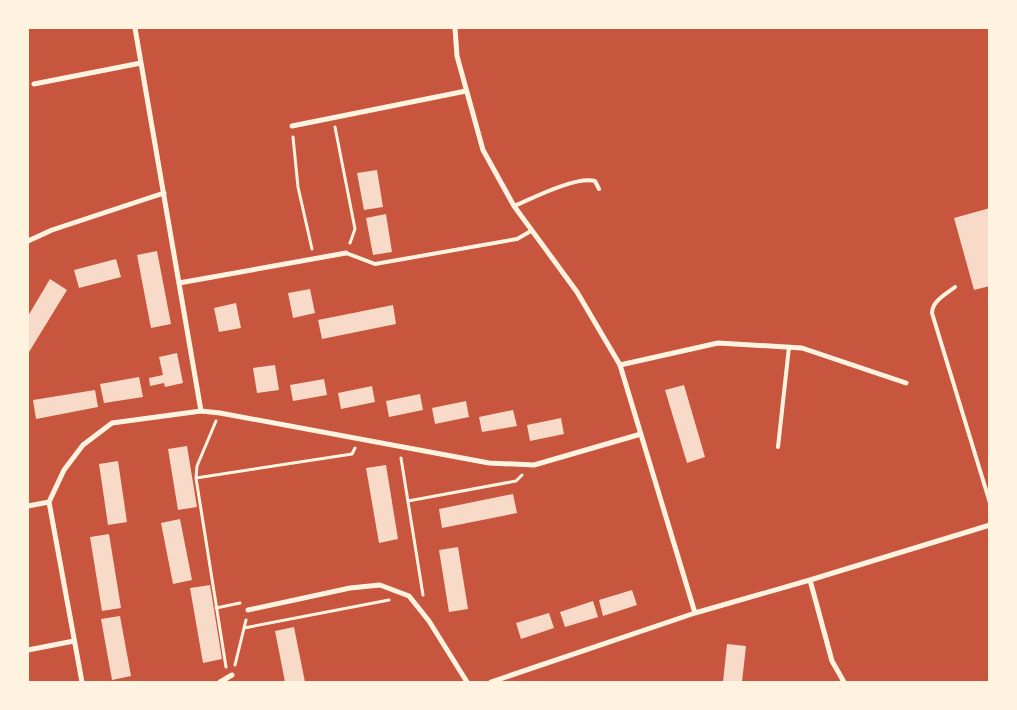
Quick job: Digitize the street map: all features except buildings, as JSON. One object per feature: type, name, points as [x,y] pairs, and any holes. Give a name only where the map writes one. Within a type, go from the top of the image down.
[{"type":"street","points":[[134,28],[201,412]]},
{"type":"street","points":[[455,28],[458,56],[466,91],[483,150],[514,206],[576,292],[620,365],[695,613]]},
{"type":"street","points":[[34,84],[141,63]]},
{"type":"street","points":[[292,126],[466,91]]},
{"type":"street","points":[[28,241],[52,230],[164,193]]},
{"type":"street","points":[[179,283],[346,253]]},
{"type":"street","points":[[620,365],[718,343],[789,347],[802,348],[906,383]]},
{"type":"street","points":[[82,682],[49,502],[64,470],[83,445],[112,423],[201,412],[220,413],[489,463],[534,465],[641,434]]},
{"type":"street","points":[[28,506],[49,502]]},
{"type":"street","points":[[491,682],[695,613],[990,525]]},
{"type":"street","points":[[810,580],[832,661],[844,682]]},
{"type":"street","points":[[248,610],[350,588],[380,585],[409,596],[429,621],[467,682]]},
{"type":"street","points":[[28,650],[74,641]]},
{"type":"street","points":[[220,682],[232,675]]},
{"type":"lane","points":[[514,206],[573,182],[591,180],[598,183],[599,189]]},
{"type":"lane","points":[[346,253],[375,264],[517,239],[531,231]]},
{"type":"lane","points":[[954,287],[935,302],[932,313],[990,503]]},
{"type":"lane","points":[[778,447],[789,347]]},
{"type":"path","points":[[334,118],[355,229],[346,253]]},
{"type":"path","points":[[292,126],[298,187],[314,259]]},
{"type":"path","points":[[220,413],[197,466],[196,478],[226,666],[232,675]]},
{"type":"path","points":[[196,478],[352,454],[360,439]]},
{"type":"path","points":[[400,446],[423,596],[418,607]]},
{"type":"path","points":[[408,501],[516,481],[534,465]]},
{"type":"path","points":[[244,628],[409,596]]},
{"type":"path","points":[[216,608],[242,603],[248,610],[232,675]]}]
